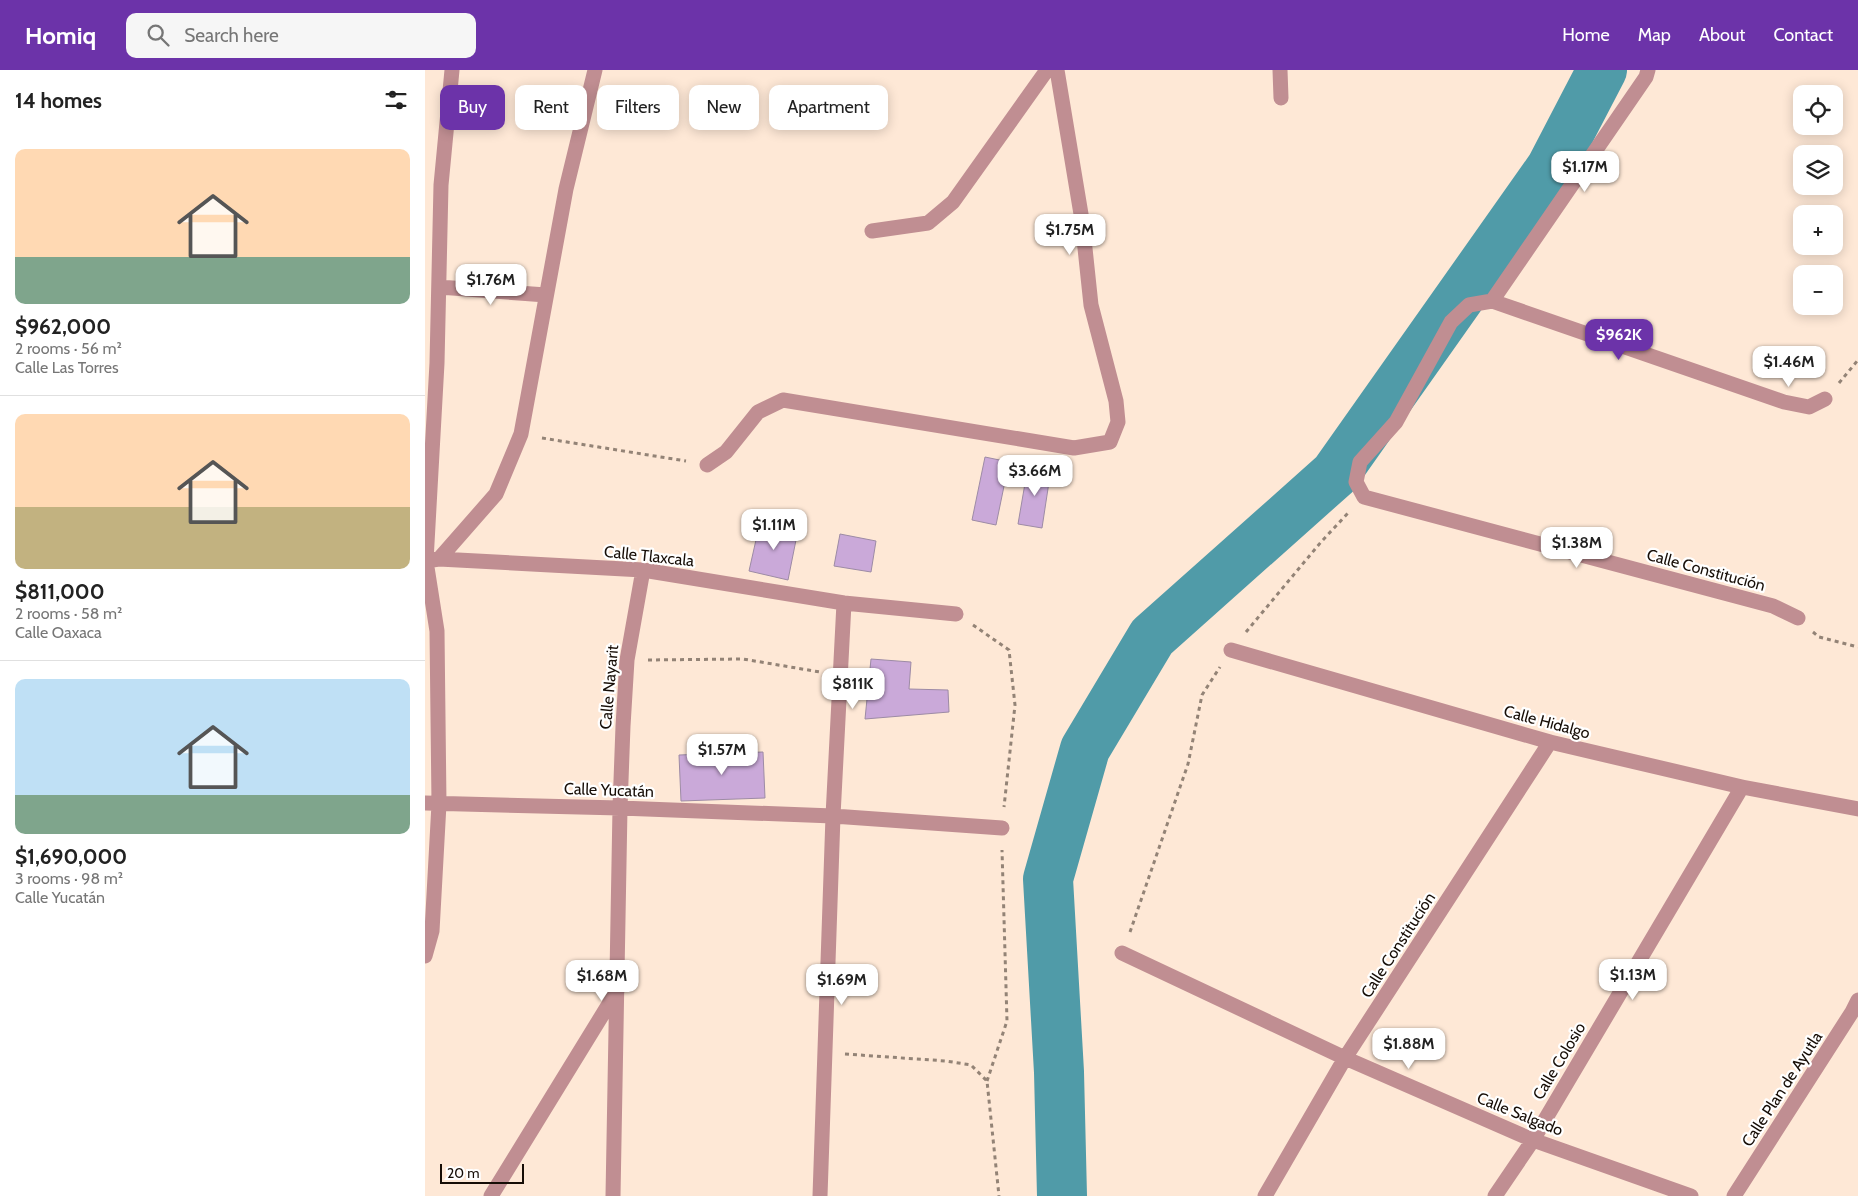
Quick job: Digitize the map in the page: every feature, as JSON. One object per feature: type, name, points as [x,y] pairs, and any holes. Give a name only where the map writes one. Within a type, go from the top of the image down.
[{"type":"street","points":[[425,956],[432,931],[432,804],[437,631],[433,560],[431,362],[439,287],[441,184],[452,70]]},
{"type":"street","points":[[433,560],[496,494],[521,434],[545,295],[566,189],[595,70]]},
{"type":"street","points":[[872,231],[928,223],[953,202],[1047,70]]},
{"type":"street","points":[[707,465],[726,452],[758,412],[783,400],[1074,448],[1110,442],[1118,422],[1116,401],[1091,305],[1082,220],[1057,70]]},
{"type":"street","points":[[1280,70],[1281,98]]},
{"type":"street","points":[[1493,301],[1646,77],[1648,70]]},
{"type":"street","points":[[439,287],[545,295]]},
{"type":"street","points":[[1364,497],[1356,482],[1360,462],[1396,422],[1451,322],[1469,305],[1493,301],[1784,402],[1809,407],[1825,399]]},
{"type":"street","name":"Calle Constitución","points":[[1364,497],[1773,606],[1798,618]]},
{"type":"street","name":"Calle Tlaxcala","points":[[433,560],[643,570],[844,602],[956,614]]},
{"type":"street","name":"Calle Nayarit","points":[[613,1196],[620,808],[627,660],[643,570]]},
{"type":"street","points":[[819,1196],[833,816],[844,602]]},
{"type":"street","name":"Calle Hidalgo","points":[[1231,650],[1550,742],[1743,787],[1858,809]]},
{"type":"street","name":"Calle Constitución","points":[[1265,1196],[1345,1058],[1550,742]]},
{"type":"street","name":"Calle Colosio","points":[[1495,1196],[1533,1140],[1743,787]]},
{"type":"street","name":"Calle Yucatán","points":[[432,804],[620,808],[833,816],[1002,828]]},
{"type":"street","name":"Calle Salgado","points":[[1122,953],[1345,1058],[1533,1140],[1691,1196]]},
{"type":"street","points":[[491,1196],[618,990]]},
{"type":"street","name":"Calle Plan de Ayutla","points":[[1734,1196],[1858,1000]]},
{"type":"path","points":[[1825,399],[1858,360]]},
{"type":"path","points":[[521,434],[707,465]]},
{"type":"path","points":[[1122,953],[1188,764],[1203,695],[1231,650],[1321,542],[1364,497]]},
{"type":"path","points":[[1798,618],[1819,637],[1858,647]]},
{"type":"path","points":[[627,660],[743,659],[840,676]]},
{"type":"path","points":[[825,1052],[946,1061],[971,1065],[987,1081],[999,1196]]},
{"type":"building","points":[[985,457],[1009,462],[996,525],[972,520]]},
{"type":"building","points":[[1028,466],[1051,469],[1042,528],[1018,524]]},
{"type":"building","points":[[760,522],[798,530],[788,580],[749,571]]},
{"type":"building","points":[[840,534],[876,541],[871,572],[834,566]]},
{"type":"building","points":[[871,659],[911,662],[909,689],[948,690],[949,712],[865,719]]},
{"type":"building","points":[[763,752],[765,798],[681,801],[679,755]]},
{"type":"waterway","points":[[1062,1196],[1059,1072],[1048,879],[1085,749],[1152,637],[1335,474],[1551,168],[1602,70]]}]
